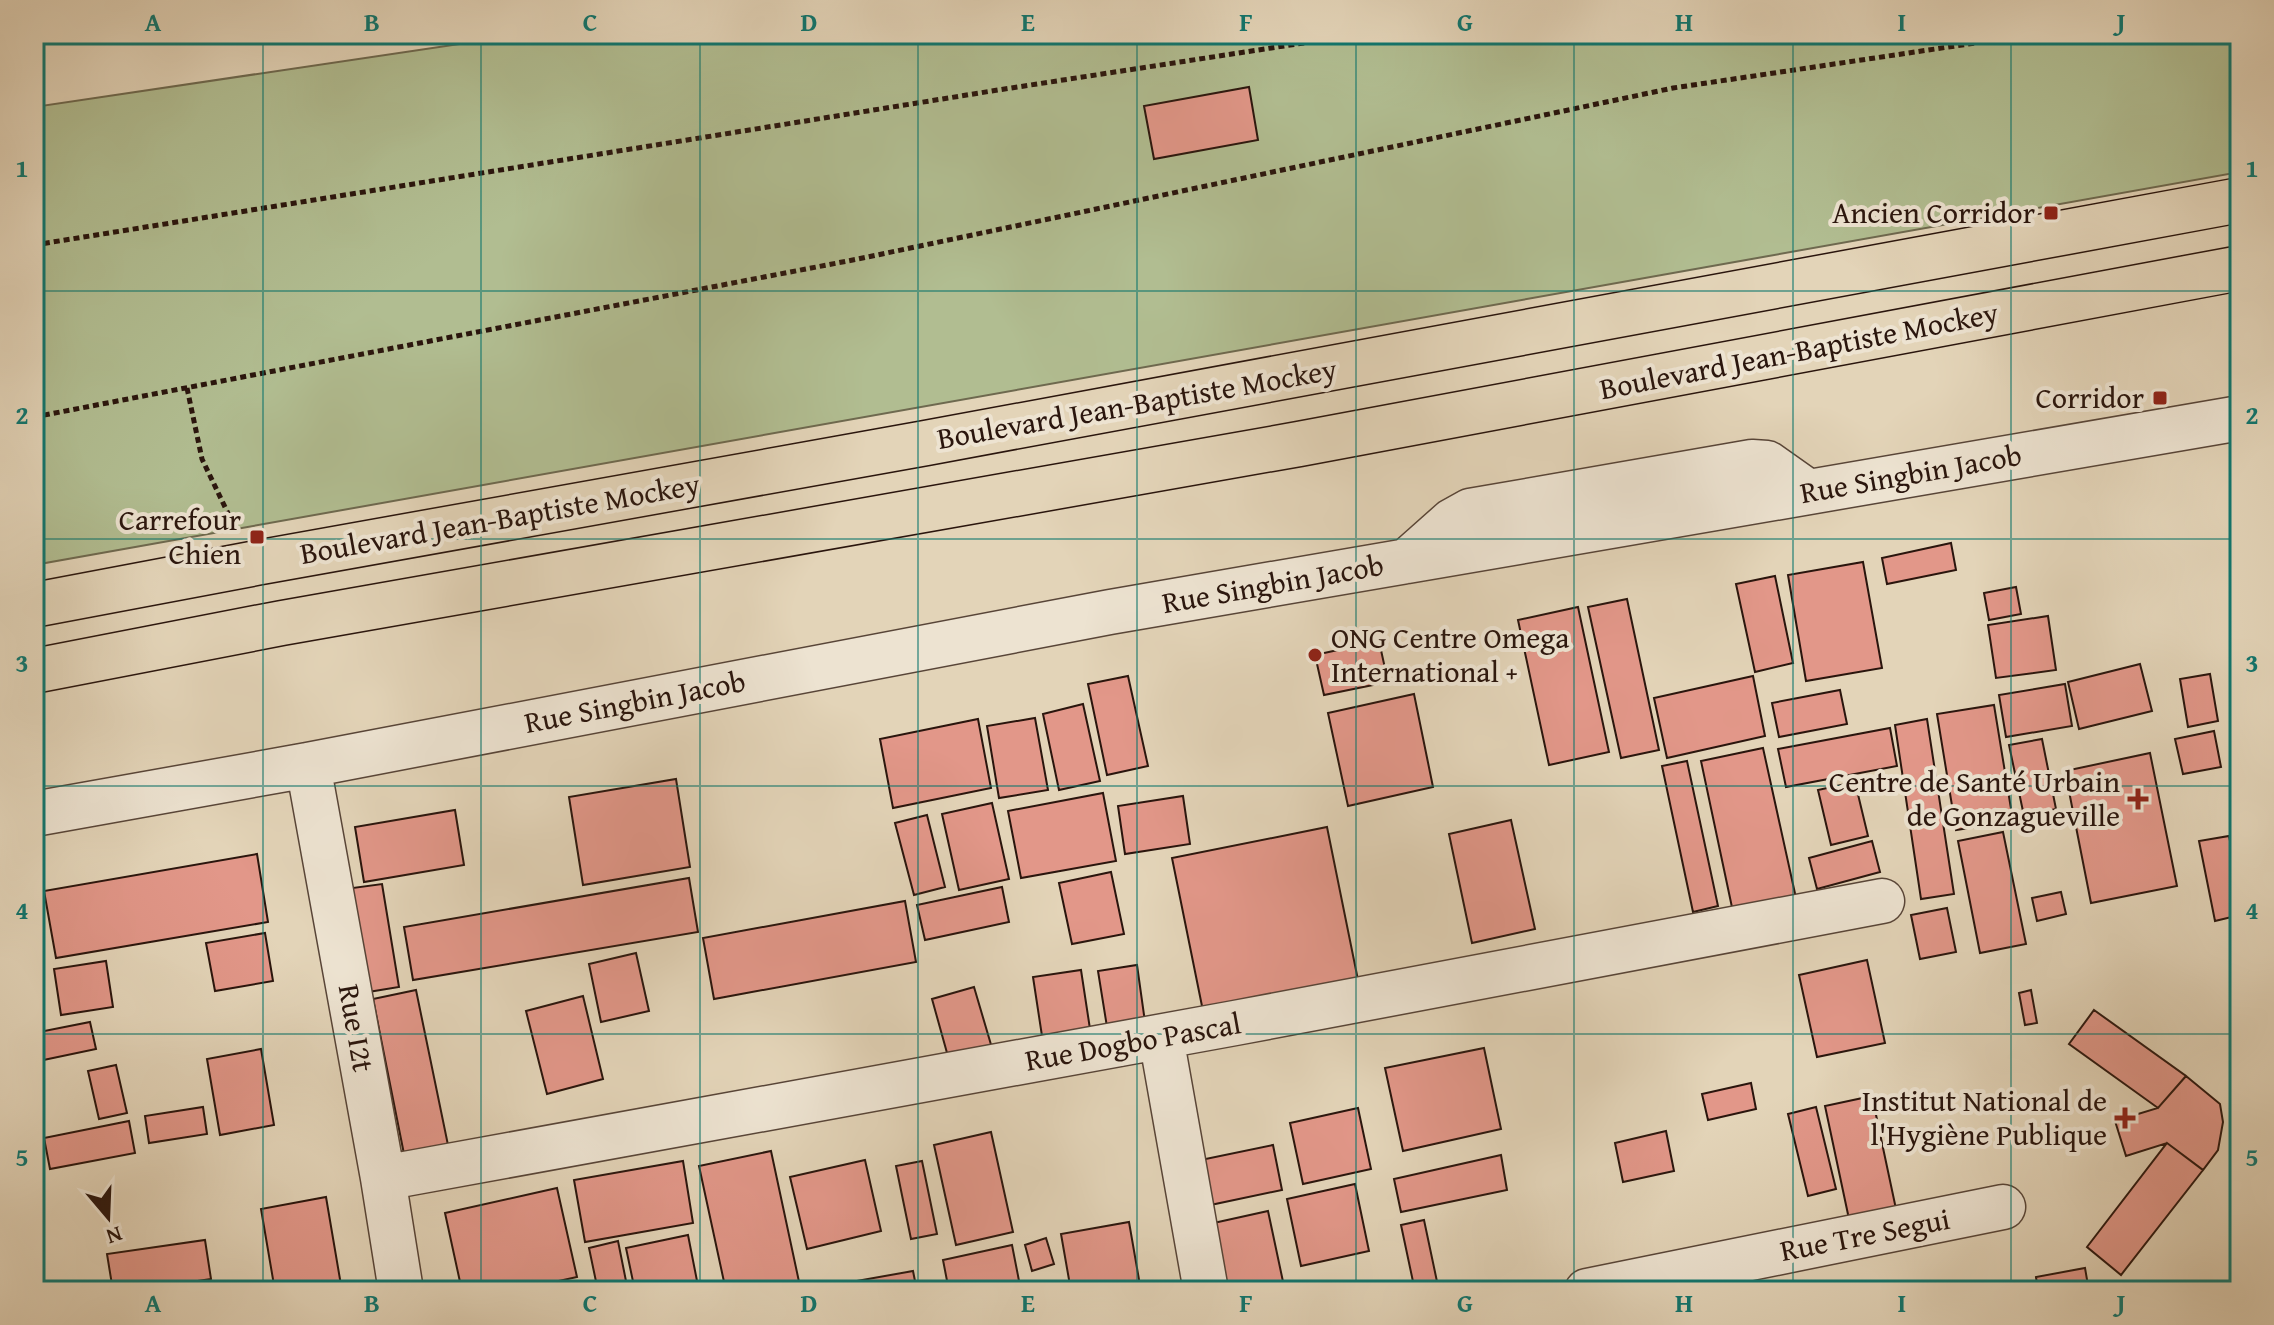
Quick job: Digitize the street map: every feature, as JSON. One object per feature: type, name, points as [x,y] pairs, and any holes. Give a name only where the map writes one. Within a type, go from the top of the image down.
[{"type":"highway","name":"Boulevard Jean-Baptiste Mockey","points":[[34,605],[2240,200]]},
{"type":"highway","name":"Boulevard Jean-Baptiste Mockey","points":[[34,671],[282,623],[1315,441],[2240,268]]},
{"type":"street","name":"Rue Singbin Jacob","points":[[34,814],[1110,612],[2240,418]]},
{"type":"street","name":"Rue I2t","points":[[308,765],[401,1291]]},
{"type":"street","name":"Rue Dogbo Pascal","points":[[383,1178],[1161,1037],[1882,901]]},
{"type":"street","points":[[1161,1037],[1206,1291]]},
{"type":"street","name":"Rue Tre Segui","points":[[1587,1291],[2003,1207]]},
{"type":"path","points":[[34,245],[1362,34]]},
{"type":"path","points":[[34,417],[858,259],[1673,88],[2036,34]]},
{"type":"path","points":[[2240,55],[2232,91],[2240,171]]},
{"type":"path","points":[[187,388],[202,459],[227,515],[256,563]]},
{"type":"green space","points":[[527,34],[2240,34],[2240,172],[34,565],[34,107]]},
{"type":"building","points":[[1249,87],[1258,140],[1154,159],[1144,106]]},
{"type":"building","points":[[1951,543],[1956,570],[1887,584],[1882,558]]},
{"type":"building","points":[[1863,562],[1882,668],[1806,681],[1788,575]]},
{"type":"building","points":[[1775,576],[1793,663],[1755,672],[1736,584]]},
{"type":"building","points":[[2016,587],[2021,614],[1989,620],[1984,593]]},
{"type":"building","points":[[1627,599],[1659,750],[1621,758],[1588,607]]},
{"type":"building","points":[[1578,607],[1609,752],[1549,765],[1518,620]]},
{"type":"building","points":[[2048,616],[2056,670],[1996,678],[1988,625]]},
{"type":"building","points":[[1379,641],[1388,682],[1324,695],[1315,655]]},
{"type":"building","points":[[2140,664],[2152,711],[2079,729],[2068,682]]},
{"type":"building","points":[[2210,674],[2218,721],[2188,727],[2180,679]]},
{"type":"building","points":[[1128,676],[1148,766],[1107,775],[1088,684]]},
{"type":"building","points":[[1753,676],[1765,736],[1667,758],[1654,698]]},
{"type":"building","points":[[2065,684],[2072,726],[2006,737],[1999,695]]},
{"type":"building","points":[[1840,690],[1847,724],[1779,737],[1772,703]]},
{"type":"building","points":[[1414,694],[1433,787],[1348,806],[1328,713]]},
{"type":"building","points":[[1083,704],[1100,781],[1059,790],[1043,714]]},
{"type":"building","points":[[1994,705],[2013,821],[1956,830],[1937,714]]},
{"type":"building","points":[[1035,718],[1048,790],[999,798],[987,726]]},
{"type":"building","points":[[978,719],[991,788],[893,808],[880,739]]},
{"type":"building","points":[[1927,719],[1954,894],[1921,899],[1895,725]]},
{"type":"building","points":[[1890,728],[1897,766],[1786,787],[1778,749]]},
{"type":"building","points":[[2214,731],[2221,767],[2183,774],[2175,739]]},
{"type":"building","points":[[2042,739],[2056,809],[2024,816],[2009,745]]},
{"type":"building","points":[[1763,748],[1796,898],[1733,912],[1701,761]]},
{"type":"building","points":[[2150,753],[2177,886],[2091,903],[2065,771]]},
{"type":"building","points":[[1687,761],[1718,906],[1693,912],[1662,766]]},
{"type":"building","points":[[676,779],[690,867],[583,885],[569,797]]},
{"type":"building","points":[[1855,782],[1868,836],[1831,845],[1818,790]]},
{"type":"building","points":[[1103,793],[1116,861],[1021,878],[1008,811]]},
{"type":"building","points":[[1183,796],[1190,844],[1125,854],[1118,806]]},
{"type":"building","points":[[992,803],[1009,879],[959,890],[942,814]]},
{"type":"building","points":[[455,810],[464,865],[364,882],[355,827]]},
{"type":"building","points":[[927,815],[945,887],[914,895],[895,823]]},
{"type":"building","points":[[1511,820],[1535,929],[1472,943],[1449,834]]},
{"type":"building","points":[[1327,827],[1358,980],[1203,1011],[1172,858]]},
{"type":"building","points":[[2003,832],[2026,944],[1980,953],[1958,841]]},
{"type":"building","points":[[2229,836],[2240,889],[2240,915],[2215,921],[2199,841]]},
{"type":"building","points":[[1872,841],[1880,872],[1817,889],[1809,858]]},
{"type":"building","points":[[257,854],[268,922],[56,958],[44,891]]},
{"type":"building","points":[[1111,872],[1124,934],[1072,944],[1059,883]]},
{"type":"building","points":[[689,878],[698,932],[413,980],[404,927]]},
{"type":"building","points":[[382,884],[399,987],[362,993],[345,889]]},
{"type":"building","points":[[1002,887],[1009,922],[925,940],[917,905]]},
{"type":"building","points":[[2061,892],[2066,914],[2037,921],[2032,898]]},
{"type":"building","points":[[905,901],[916,962],[714,999],[703,938]]},
{"type":"building","points":[[1947,908],[1956,952],[1920,959],[1911,915]]},
{"type":"building","points":[[265,933],[273,981],[215,991],[206,943]]},
{"type":"building","points":[[636,953],[649,1011],[601,1022],[589,964]]},
{"type":"building","points":[[1867,960],[1885,1043],[1817,1057],[1799,975]]},
{"type":"building","points":[[106,961],[113,1007],[61,1015],[54,969]]},
{"type":"building","points":[[1137,965],[1145,1022],[1107,1027],[1098,971]]},
{"type":"building","points":[[1081,970],[1090,1029],[1042,1036],[1033,977]]},
{"type":"building","points":[[974,987],[992,1048],[949,1060],[932,999]]},
{"type":"building","points":[[416,990],[448,1145],[404,1154],[373,999]]},
{"type":"building","points":[[2031,990],[2037,1023],[2025,1025],[2019,993]]},
{"type":"building","points":[[583,996],[603,1079],[547,1094],[526,1011]]},
{"type":"building","points":[[2094,1010],[2186,1076],[2158,1108],[2069,1044]]},
{"type":"building","points":[[90,1022],[96,1049],[34,1062],[34,1033]]},
{"type":"building","points":[[1484,1048],[1501,1129],[1403,1151],[1385,1068]]},
{"type":"building","points":[[261,1049],[274,1125],[220,1135],[207,1059]]},
{"type":"building","points":[[116,1065],[127,1113],[99,1119],[88,1071]]},
{"type":"building","points":[[2186,1076],[2220,1104],[2223,1122],[2218,1150],[2203,1170],[2167,1143],[2126,1156],[2115,1121],[2158,1108]]},
{"type":"building","points":[[1751,1083],[1756,1109],[1708,1120],[1702,1094]]},
{"type":"building","points":[[1872,1096],[1896,1209],[1849,1219],[1825,1106]]},
{"type":"building","points":[[203,1107],[207,1134],[149,1143],[145,1116]]},
{"type":"building","points":[[1816,1107],[1836,1189],[1808,1196],[1788,1114]]},
{"type":"building","points":[[1358,1108],[1371,1169],[1303,1184],[1290,1123]]},
{"type":"building","points":[[129,1121],[135,1153],[50,1169],[44,1138]]},
{"type":"building","points":[[1666,1131],[1674,1171],[1623,1182],[1615,1143]]},
{"type":"building","points":[[991,1132],[1013,1232],[956,1245],[934,1145]]},
{"type":"building","points":[[2167,1143],[2203,1170],[2121,1275],[2087,1247]]},
{"type":"building","points":[[1273,1145],[1282,1190],[1201,1207],[1191,1162]]},
{"type":"building","points":[[771,1151],[801,1291],[726,1291],[699,1166]]},
{"type":"building","points":[[1501,1155],[1507,1190],[1401,1212],[1394,1179]]},
{"type":"building","points":[[865,1160],[881,1231],[807,1249],[790,1177]]},
{"type":"building","points":[[683,1161],[693,1223],[585,1242],[574,1180]]},
{"type":"building","points":[[922,1161],[937,1234],[911,1239],[896,1166]]},
{"type":"building","points":[[1355,1184],[1369,1251],[1301,1266],[1287,1199]]},
{"type":"building","points":[[557,1188],[577,1277],[513,1291],[462,1291],[445,1213]]},
{"type":"building","points":[[326,1197],[342,1291],[275,1291],[261,1209]]},
{"type":"building","points":[[1268,1211],[1285,1291],[1214,1291],[1200,1226]]},
{"type":"building","points":[[1424,1220],[1439,1291],[1415,1291],[1401,1225]]},
{"type":"building","points":[[1129,1222],[1141,1291],[1071,1291],[1061,1234]]},
{"type":"building","points":[[688,1235],[699,1291],[635,1291],[626,1248]]},
{"type":"building","points":[[1046,1238],[1054,1264],[1032,1271],[1025,1245]]},
{"type":"building","points":[[205,1240],[211,1279],[113,1291],[107,1254]]},
{"type":"building","points":[[618,1241],[628,1291],[598,1291],[589,1248]]},
{"type":"building","points":[[1012,1245],[1021,1291],[949,1291],[943,1260]]},
{"type":"building","points":[[2085,1268],[2089,1291],[2038,1291],[2036,1277]]},
{"type":"building","points":[[913,1271],[917,1291],[818,1291],[817,1288]]},
{"type":"place","name":"Ancien Corridor","points":[[2051,213]]},
{"type":"place","name":"Corridor","points":[[2160,398]]},
{"type":"place","name":"Carrefour Chien","points":[[257,537]]},
{"type":"place","name":"ONG Centre Omega International +","points":[[1315,655]]},
{"type":"place","name":"Centre de Santé Urbain de Gonzagueville","points":[[2138,799]]},
{"type":"place","name":"Institut National de l'Hygiène Publique","points":[[2125,1118]]}]
